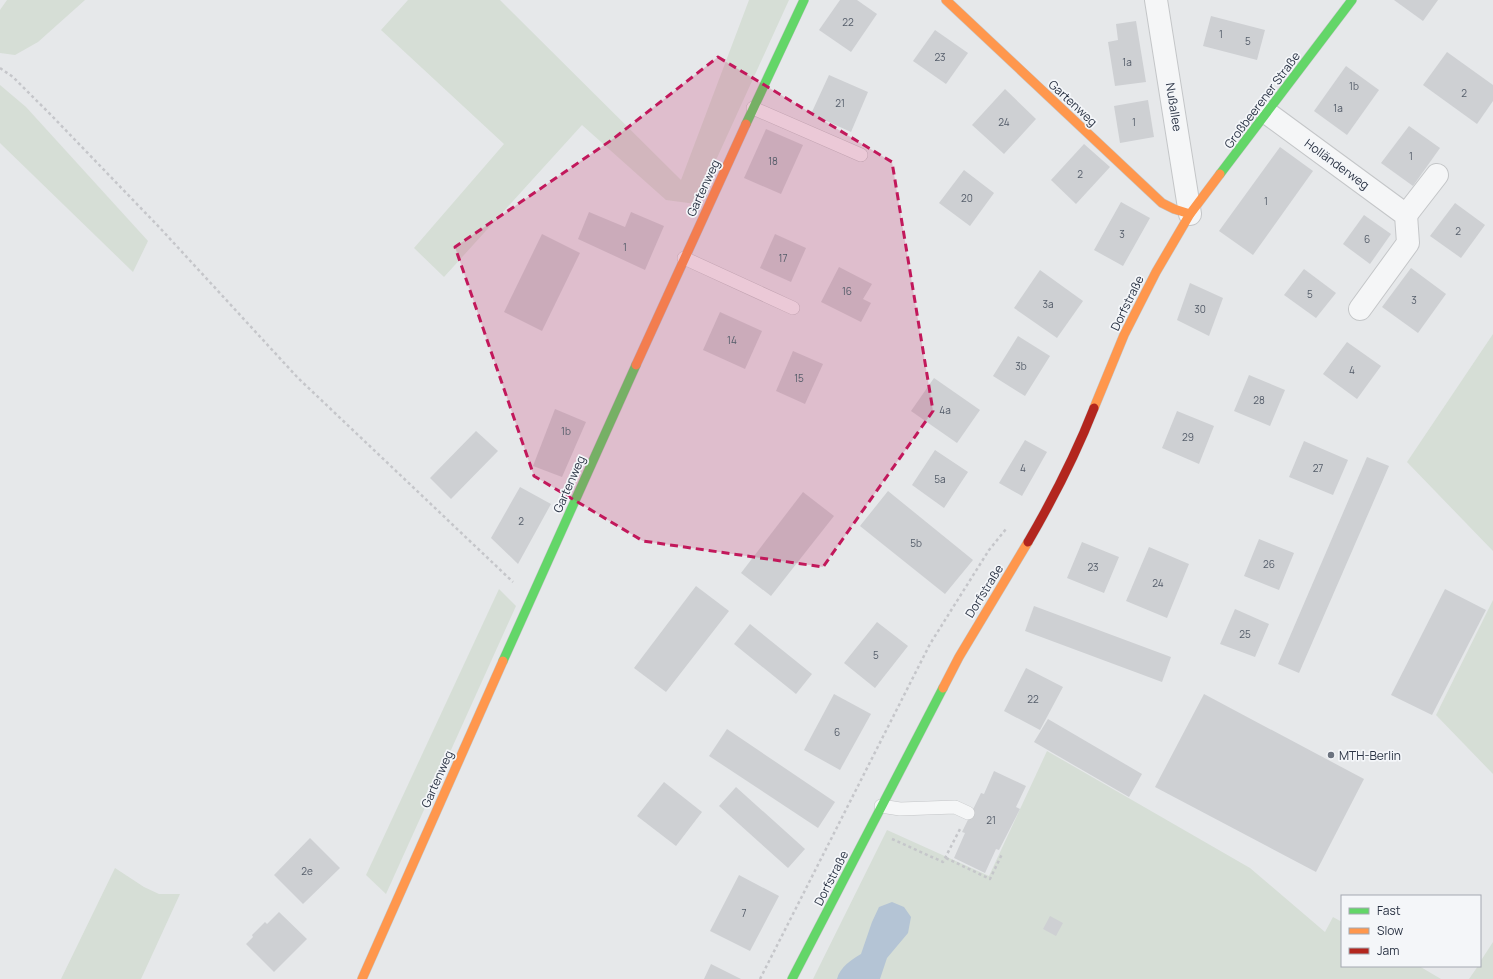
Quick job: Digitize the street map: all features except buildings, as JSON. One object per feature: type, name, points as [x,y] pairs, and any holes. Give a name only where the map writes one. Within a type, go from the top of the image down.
[{"type":"street","name":"Gartenweg","points":[[362,979],[684,258],[804,0]]},
{"type":"street","name":"Gartenweg","points":[[946,0],[1162,203],[1190,214]]},
{"type":"street","name":"Nußallee","points":[[1156,0],[1190,214]]},
{"type":"street","name":"Großbeerener Straße","points":[[1190,214],[1352,0]]},
{"type":"street","name":"Holländerweg","points":[[1267,113],[1406,215]]},
{"type":"street","points":[[1360,309],[1408,243],[1406,215],[1437,175]]},
{"type":"street","name":"Dorfstraße","points":[[792,979],[869,828],[966,644],[1042,518],[1082,438],[1124,335],[1156,272],[1190,214]]},
{"type":"lane","points":[[753,108],[861,156]]},
{"type":"lane","points":[[684,258],[793,308]]},
{"type":"lane","points":[[881,806],[900,809],[955,807],[968,813]]},
{"type":"path","points":[[0,68],[13,77],[90,155],[160,228],[298,378],[531,599]]},
{"type":"path","points":[[760,979],[930,644],[990,550],[1007,527]]},
{"type":"path","points":[[869,828],[943,862],[968,813]]},
{"type":"path","points":[[946,858],[990,879],[1002,854]]},
{"type":"highlighted area","points":[[718,57],[892,162],[933,411],[823,567],[643,541],[534,476],[455,247],[613,139]]},
{"type":"shaded area","points":[[7,0],[85,0],[38,42],[15,55],[0,53],[0,10]]},
{"type":"shaded area","points":[[408,0],[500,0],[681,180],[749,0],[789,0],[696,204],[666,200],[582,125],[444,277],[414,248],[504,144],[381,30]]},
{"type":"shaded area","points":[[0,85],[26,107],[148,241],[133,272],[0,143]]},
{"type":"shaded area","points":[[1493,334],[1493,551],[1407,462]]},
{"type":"shaded area","points":[[499,589],[516,606],[386,894],[366,875]]},
{"type":"shaded area","points":[[1493,600],[1493,774],[1436,715]]},
{"type":"shaded area","points":[[1047,751],[1250,868],[1325,932],[1333,917],[1341,921],[1341,967],[1421,967],[1441,979],[813,979],[887,830],[989,876]]},
{"type":"shaded area","points":[[115,868],[144,887],[159,894],[180,894],[141,979],[61,979]]},
{"type":"shaded area","points":[[1493,942],[1493,979],[1469,979],[1477,967],[1481,967],[1481,960]]},
{"type":"water","points":[[892,902],[904,907],[911,917],[908,933],[887,958],[880,979],[837,979],[843,967],[861,954],[879,907]]},
{"type":"traffic: fast","points":[[746,124],[804,0]]},
{"type":"traffic: fast","points":[[1220,174],[1352,0]]},
{"type":"traffic: fast","points":[[503,661],[636,365]]},
{"type":"traffic: fast","points":[[792,979],[943,688]]},
{"type":"traffic: slow","points":[[946,0],[1162,203],[1190,214]]},
{"type":"traffic: slow","points":[[636,365],[746,124]]},
{"type":"traffic: slow","points":[[1094,408],[1124,335],[1156,272],[1190,214],[1220,174]]},
{"type":"traffic: slow","points":[[943,688],[959,657],[1028,542]]},
{"type":"traffic: slow","points":[[362,979],[503,661]]},
{"type":"traffic: jam","points":[[1028,542],[1064,476],[1094,408]]},
{"type":"place","name":"MTH-Berlin","points":[[1331,755]]}]
